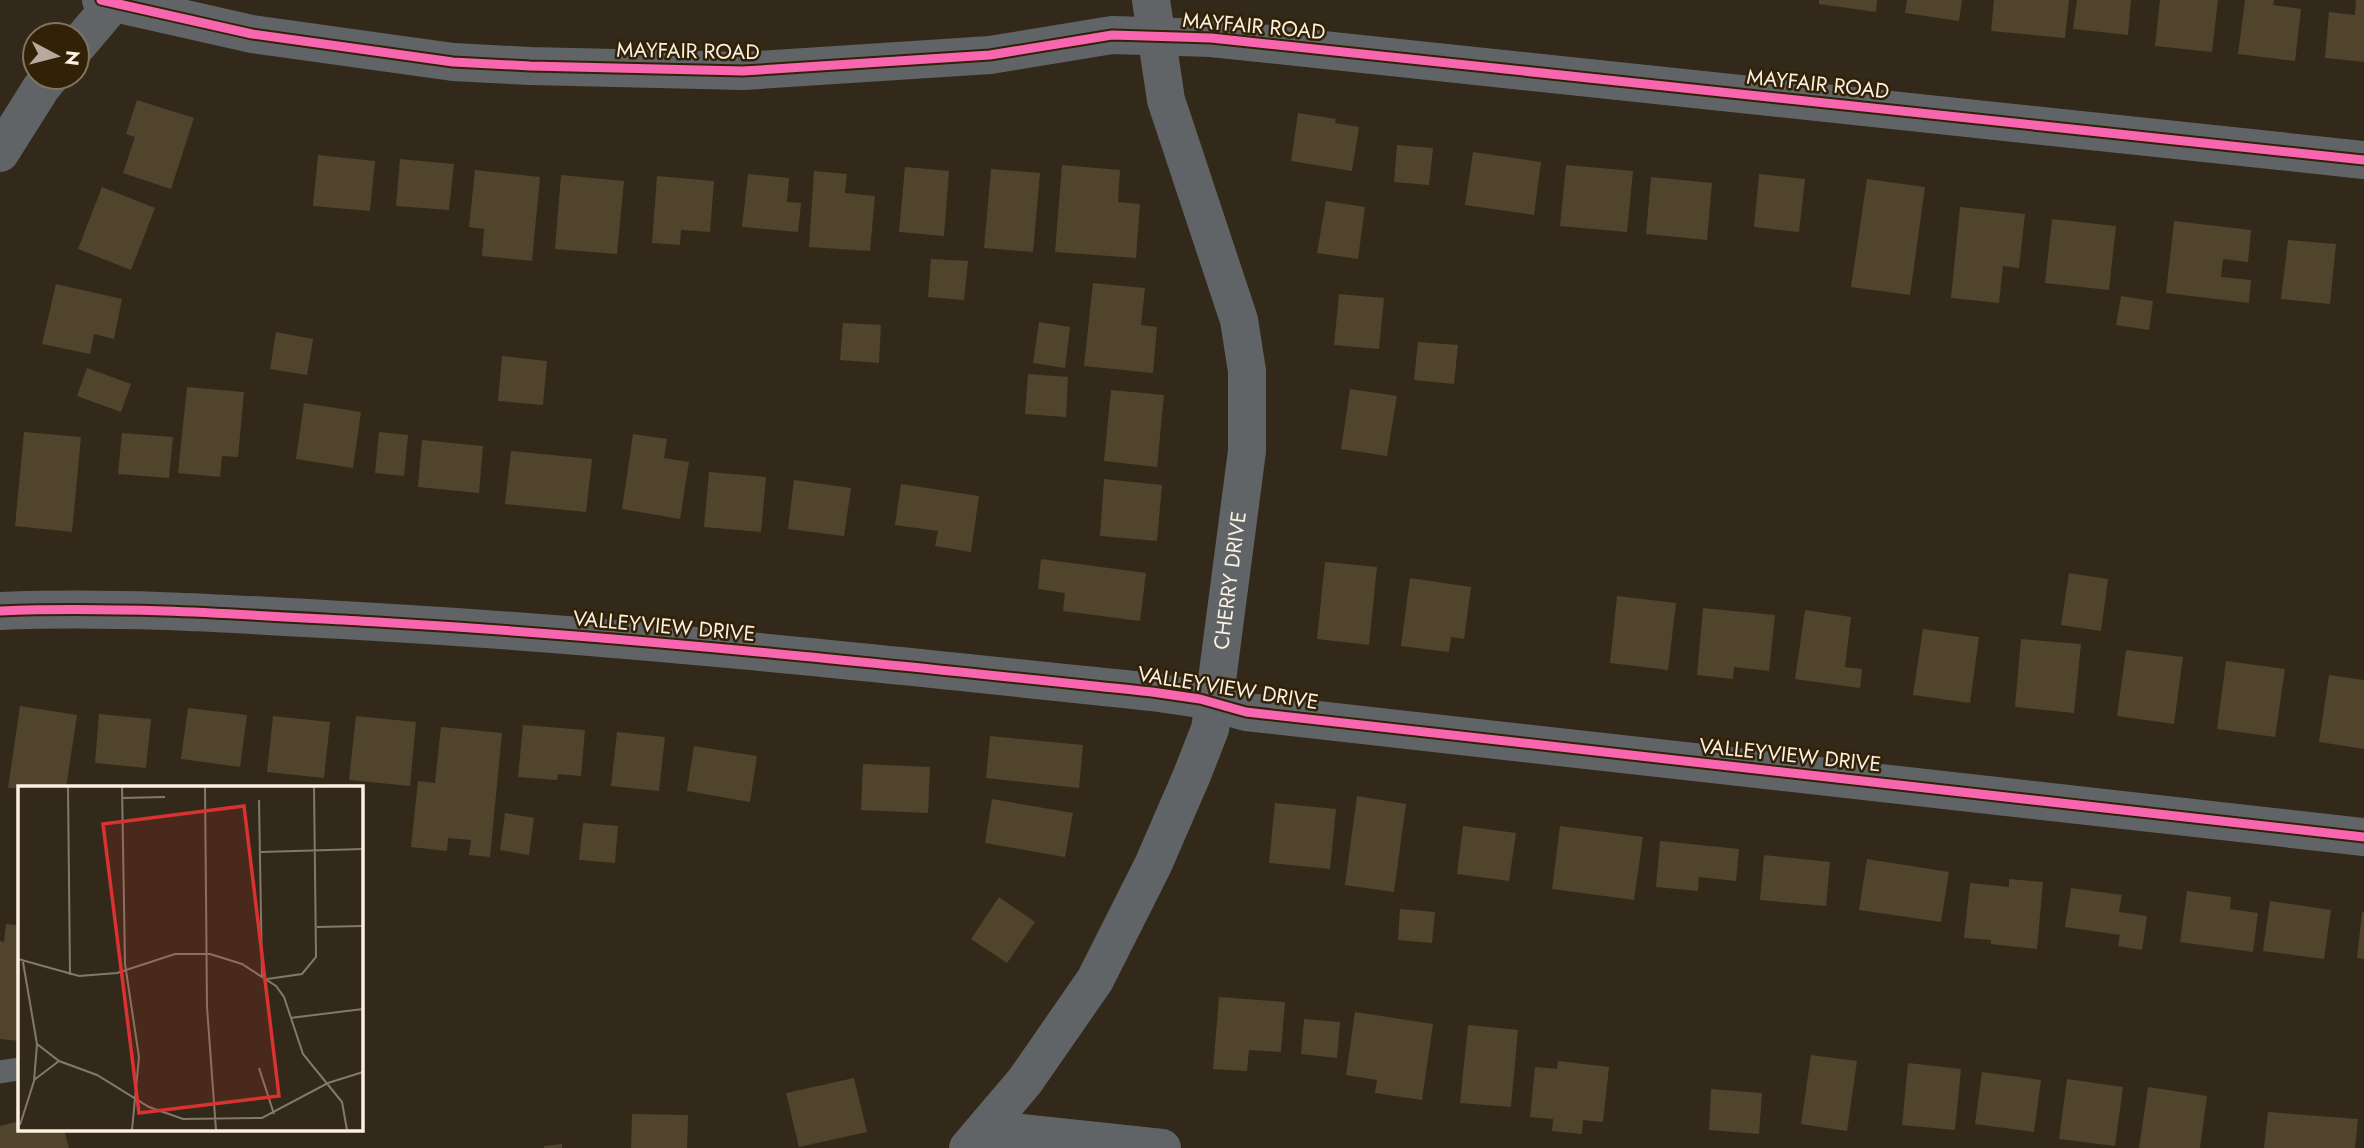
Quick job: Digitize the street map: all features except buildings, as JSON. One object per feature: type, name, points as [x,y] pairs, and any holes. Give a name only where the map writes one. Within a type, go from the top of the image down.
[{"type":"street","name":"MAYFAIR ROAD","points":[[110,1],[252,34],[453,62],[743,71],[990,55],[1112,35],[1154,18],[1225,39],[2364,160]]},
{"type":"street","points":[[91,27],[110,1]]},
{"type":"street","name":"CHERRY DRIVE","points":[[977,1138],[1025,1081],[1095,980],[1153,865],[1210,729],[1247,451],[1247,371],[1239,320],[1166,100],[1154,18]]},
{"type":"street","points":[[0,153],[39,91]]},
{"type":"street","name":"VALLEYVIEW DRIVE","points":[[0,611],[170,610],[509,630],[789,654],[1152,692],[1214,703],[1246,712],[2364,837]]},
{"type":"street","points":[[977,1138],[1162,1148]]},
{"type":"lane","points":[[0,1072],[18,1069]]},
{"type":"cycle path","points":[[101,0],[252,34],[453,62],[530,66],[743,71],[990,55],[1112,35],[1211,38],[2364,160]]},
{"type":"cycle path","points":[[0,611],[141,610],[283,617],[571,635],[765,652],[1152,692],[1200,699],[1246,712],[2364,837]]}]
